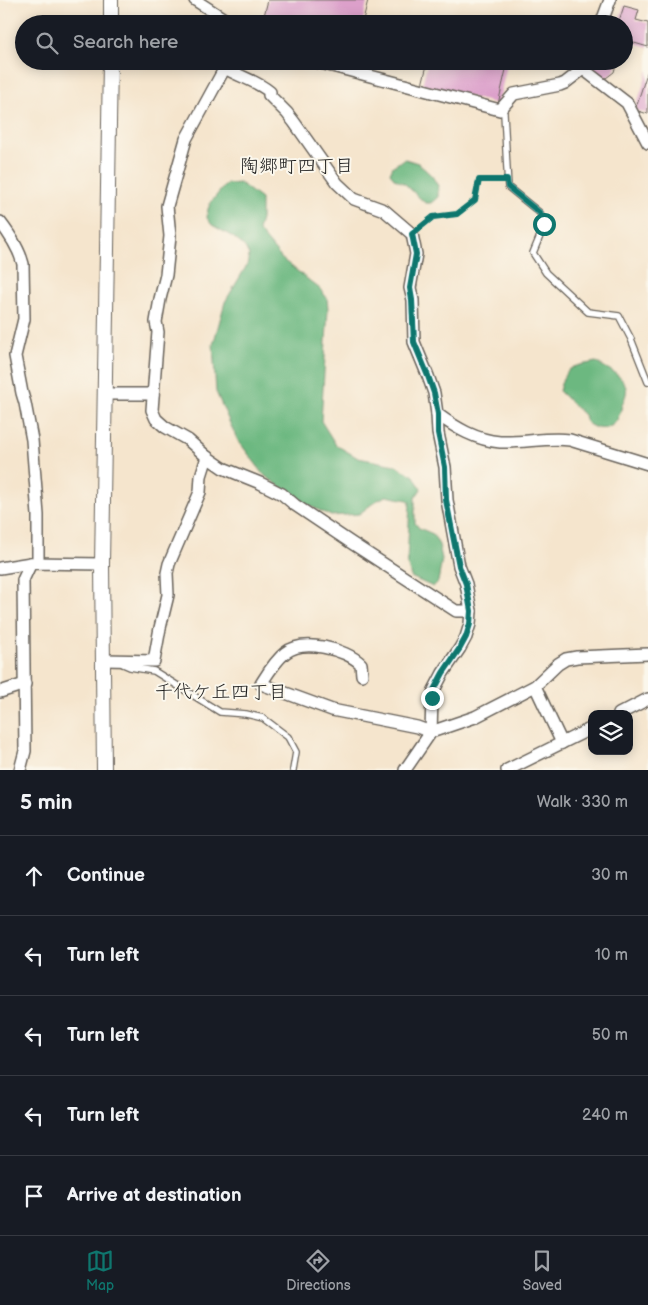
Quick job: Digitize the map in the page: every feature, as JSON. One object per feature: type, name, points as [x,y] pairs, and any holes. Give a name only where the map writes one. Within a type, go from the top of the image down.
[{"type":"street","points":[[110,15],[111,0]]},
{"type":"street","points":[[195,0],[218,15]]},
{"type":"street","points":[[604,15],[610,0]]},
{"type":"street","points":[[104,770],[109,660],[102,564],[110,70]]},
{"type":"street","points":[[224,70],[186,139],[167,206],[170,236],[166,275],[156,322],[158,332],[152,410],[156,419],[165,427],[188,440],[223,468],[282,494],[295,505],[456,612],[471,611]]},
{"type":"street","points":[[231,70],[235,74],[270,92],[269,95],[294,122],[337,184],[354,199],[384,210],[412,234],[416,254],[410,288],[414,342],[434,393],[438,414],[438,433],[445,467],[446,500],[459,566],[466,584],[471,611],[466,637],[434,690],[431,732],[411,767]]},
{"type":"street","points":[[347,70],[500,110],[514,94],[560,85],[579,70]]},
{"type":"street","points":[[591,70],[627,102],[648,143]]},
{"type":"street","points":[[0,222],[16,244],[23,264],[24,319],[15,356],[32,440],[38,515],[34,563],[23,580],[25,751],[20,770]]},
{"type":"street","points":[[105,394],[153,394]]},
{"type":"street","points":[[438,414],[471,436],[500,442],[557,438],[570,440],[648,464]]},
{"type":"street","points":[[109,660],[154,662],[168,595],[169,564],[200,492],[201,476],[207,457]]},
{"type":"street","points":[[0,568],[34,563],[102,564]]},
{"type":"street","points":[[362,675],[361,664],[356,658],[347,654],[312,646],[298,647],[285,653],[261,684],[332,710],[417,727],[431,732],[475,718],[535,686],[566,659],[577,657],[643,656],[648,654]]},
{"type":"street","points":[[0,692],[25,684]]},
{"type":"street","points":[[535,686],[562,743]]},
{"type":"street","points":[[627,710],[648,699]]},
{"type":"street","points":[[507,770],[588,730]]},
{"type":"lane","points":[[500,110],[504,113],[508,187],[540,213],[544,224],[533,253],[546,274],[588,312],[619,316],[631,339],[648,382]]},
{"type":"lane","points":[[109,660],[130,667],[154,671],[220,712],[246,714],[263,718],[288,736],[296,752],[293,770]]},
{"type":"path","points":[[412,234],[433,217],[457,214],[475,200],[479,180],[507,180]]},
{"type":"green space","points":[[405,159],[418,163],[432,176],[438,186],[438,197],[431,203],[425,203],[390,173],[393,166]]},
{"type":"green space","points":[[240,183],[261,199],[261,219],[258,230],[282,259],[320,289],[327,298],[328,309],[321,421],[336,445],[358,458],[395,465],[414,476],[421,489],[415,498],[415,523],[419,528],[433,534],[439,545],[442,559],[438,582],[433,587],[411,577],[407,562],[410,502],[408,500],[386,496],[359,514],[331,516],[304,503],[265,476],[237,439],[216,392],[213,345],[225,302],[247,265],[249,255],[245,247],[233,237],[212,225],[207,218],[211,202],[226,184]]},
{"type":"green space","points":[[596,362],[619,376],[626,389],[617,420],[606,428],[594,427],[586,422],[584,415],[559,391],[567,372],[575,367]]},
{"type":"building","points":[[268,0],[368,0],[364,15],[264,15]]},
{"type":"building","points":[[624,6],[639,10],[636,20],[648,23],[648,47],[633,43],[633,15],[621,15]]},
{"type":"building","points":[[426,70],[506,70],[498,104],[422,85]]},
{"type":"building","points":[[594,70],[615,70],[606,78],[599,76]]},
{"type":"building","points":[[648,70],[648,114],[635,110]]},
{"type":"district","name":"陶郷町四丁目","points":[[297,165]]},
{"type":"district","name":"千代ケ丘四丁目","points":[[221,691]]},
{"type":"route","points":[[432,698],[443,673],[466,637],[471,611],[466,584],[459,566],[446,500],[445,467],[438,433],[438,414],[434,393],[414,342],[410,288],[416,254],[412,234],[433,217],[457,214],[475,200],[479,180],[507,180],[508,187],[540,213],[544,224]]}]
